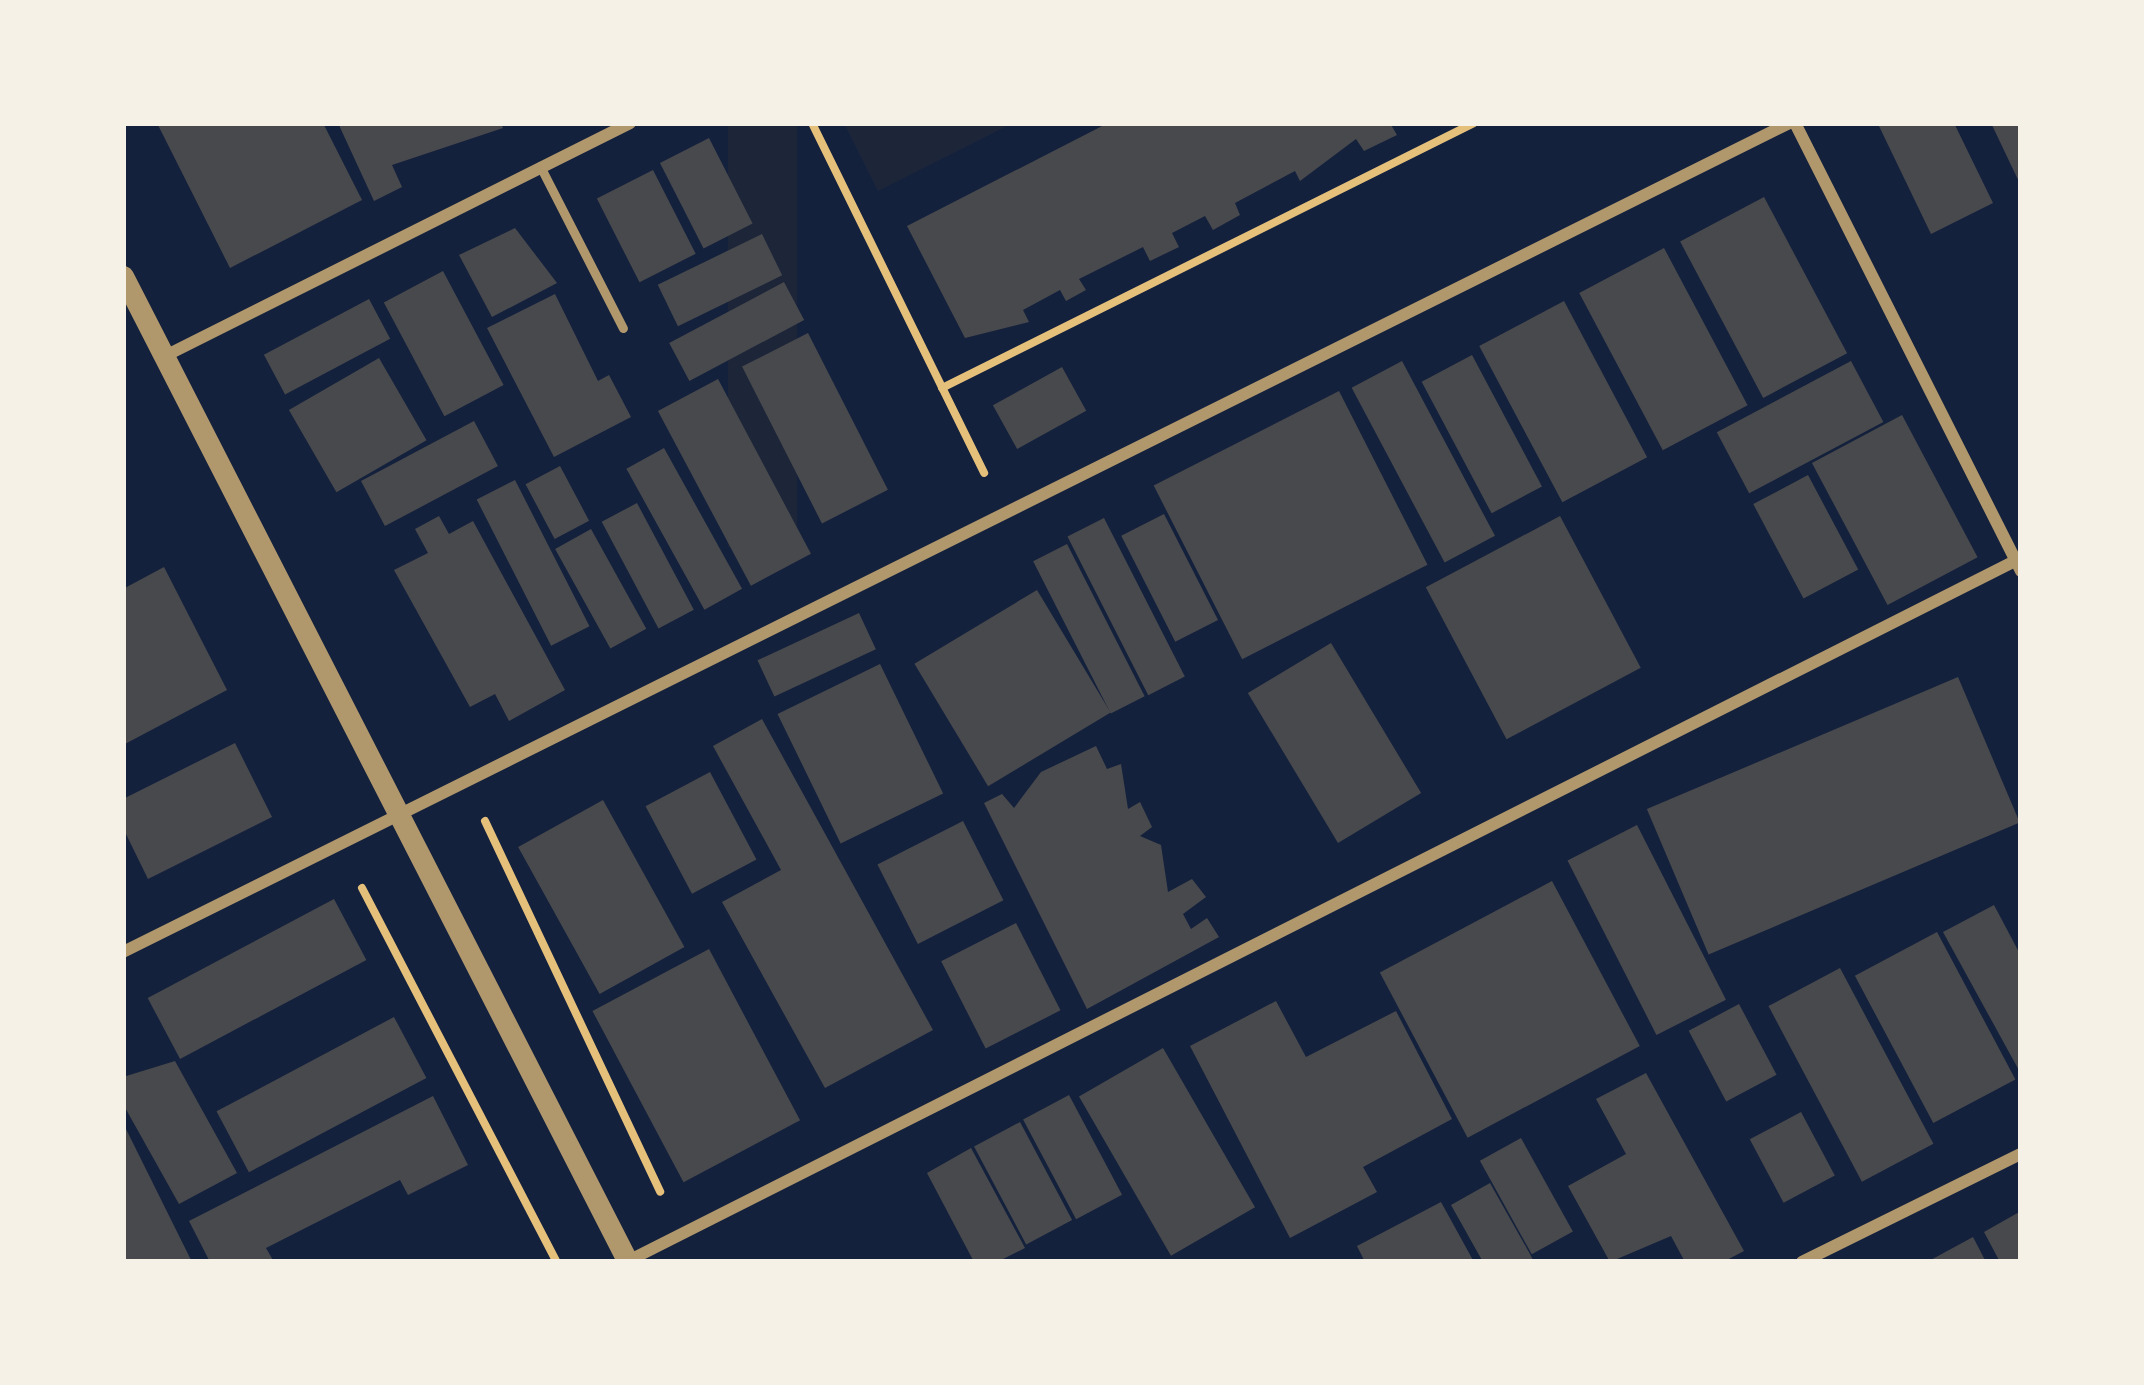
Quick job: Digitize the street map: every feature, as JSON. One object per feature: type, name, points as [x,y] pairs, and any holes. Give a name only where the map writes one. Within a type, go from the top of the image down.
[{"type":"street","points":[[165,356],[630,123]]},
{"type":"street","points":[[123,276],[401,807],[628,1262],[2019,563],[1792,123],[401,807],[123,952]]},
{"type":"street","points":[[1802,1262],[2021,1154]]},
{"type":"lane","points":[[540,166],[623,328]]},
{"type":"path","points":[[812,123],[993,491]]},
{"type":"path","points":[[942,388],[1474,123]]},
{"type":"path","points":[[485,802],[485,834],[659,1191],[674,1197]]},
{"type":"path","points":[[371,891],[557,1262]]},
{"type":"shaded area","points":[[728,123],[797,123],[797,547],[728,547]]},
{"type":"shaded area","points":[[844,123],[1013,123],[878,191]]},
{"type":"building","points":[[157,123],[323,123],[362,200],[230,268]]},
{"type":"building","points":[[338,123],[501,123],[503,128],[392,165],[402,187],[374,201]]},
{"type":"building","points":[[1108,123],[1390,123],[1397,135],[1364,151],[1356,139],[1300,181],[1295,171],[1235,203],[1240,215],[1213,230],[1205,216],[1172,233],[1179,247],[1150,261],[1143,247],[1079,279],[1086,290],[1066,301],[1060,290],[1023,310],[1029,322],[965,338],[907,226]]},
{"type":"building","points":[[1954,123],[1993,203],[1931,234],[1878,124]]},
{"type":"building","points":[[1991,123],[2021,123],[2021,186]]},
{"type":"building","points":[[709,138],[753,224],[704,249],[660,163]]},
{"type":"building","points":[[653,170],[696,254],[640,282],[597,199]]},
{"type":"building","points":[[1764,197],[1847,353],[1763,398],[1680,242]]},
{"type":"building","points":[[515,228],[557,283],[492,317],[459,255]]},
{"type":"building","points":[[762,234],[782,275],[678,326],[658,285]]},
{"type":"building","points":[[1664,248],[1748,405],[1663,450],[1579,293]]},
{"type":"building","points":[[443,271],[504,385],[444,416],[384,302]]},
{"type":"building","points":[[784,282],[804,320],[689,381],[669,343]]},
{"type":"building","points":[[555,294],[598,381],[609,375],[631,417],[554,457],[487,328]]},
{"type":"building","points":[[369,299],[390,339],[285,395],[264,355]]},
{"type":"building","points":[[1564,301],[1647,457],[1562,502],[1479,346]]},
{"type":"building","points":[[808,333],[888,490],[822,523],[742,367]]},
{"type":"building","points":[[1472,355],[1542,487],[1492,513],[1422,382]]},
{"type":"building","points":[[379,358],[426,440],[336,492],[289,410]]},
{"type":"building","points":[[1402,361],[1495,536],[1445,563],[1352,388]]},
{"type":"building","points":[[1851,361],[1883,422],[1749,493],[1717,432]]},
{"type":"building","points":[[1062,367],[1086,411],[1017,449],[993,405]]},
{"type":"building","points":[[718,379],[811,554],[751,586],[658,411]]},
{"type":"building","points":[[1339,391],[1428,565],[1242,659],[1154,485]]},
{"type":"building","points":[[1902,415],[1978,557],[1888,605],[1812,463]]},
{"type":"building","points":[[474,421],[498,466],[385,526],[361,481]]},
{"type":"building","points":[[664,448],[742,589],[704,610],[626,469]]},
{"type":"building","points":[[560,466],[589,521],[555,539],[526,484]]},
{"type":"building","points":[[1808,475],[1858,569],[1803,599],[1753,504]]},
{"type":"building","points":[[515,480],[589,626],[551,646],[477,500]]},
{"type":"building","points":[[637,503],[694,610],[658,629],[602,522]]},
{"type":"building","points":[[1164,514],[1218,620],[1175,642],[1121,536]]},
{"type":"building","points":[[439,516],[449,534],[473,521],[565,690],[509,721],[495,694],[470,707],[394,570],[428,553],[415,529]]},
{"type":"building","points":[[1560,516],[1641,668],[1507,739],[1426,587]]},
{"type":"building","points":[[1104,518],[1185,677],[1148,695],[1067,537]]},
{"type":"building","points":[[591,529],[646,629],[610,649],[555,549]]},
{"type":"building","points":[[1067,544],[1145,696],[1111,714],[1033,561]]},
{"type":"building","points":[[164,567],[227,690],[123,745],[123,589]]},
{"type":"building","points":[[1037,590],[1111,713],[988,786],[914,664]]},
{"type":"building","points":[[859,613],[876,649],[774,697],[757,660]]},
{"type":"building","points":[[1331,643],[1421,793],[1338,843],[1248,693]]},
{"type":"building","points":[[880,664],[943,793],[841,843],[778,714]]},
{"type":"building","points":[[1958,677],[2020,822],[1709,955],[1647,809]]},
{"type":"building","points":[[762,719],[933,1030],[825,1088],[722,902],[781,870],[713,746]]},
{"type":"building","points":[[235,743],[272,817],[148,879],[123,828],[123,799]]},
{"type":"building","points":[[1096,746],[1107,769],[1121,764],[1128,809],[1140,802],[1152,827],[1140,836],[1161,845],[1168,892],[1192,879],[1206,897],[1183,914],[1191,929],[1207,918],[1219,937],[1087,1009],[984,803],[1002,794],[1014,808],[1041,772]]},
{"type":"building","points":[[710,772],[756,859],[692,894],[646,806]]},
{"type":"building","points":[[603,800],[684,947],[600,994],[518,847]]},
{"type":"building","points":[[963,821],[1003,900],[918,944],[877,865]]},
{"type":"building","points":[[1637,825],[1726,1000],[1656,1035],[1568,860]]},
{"type":"building","points":[[1552,881],[1640,1046],[1468,1138],[1380,973]]},
{"type":"building","points":[[334,899],[366,960],[180,1059],[148,998]]},
{"type":"building","points":[[1994,905],[2021,956],[2021,1074],[1943,932]]},
{"type":"building","points":[[1016,923],[1060,1010],[986,1048],[941,961]]},
{"type":"building","points":[[1937,932],[2015,1079],[1933,1123],[1855,976]]},
{"type":"building","points":[[709,949],[800,1120],[684,1182],[592,1011]]},
{"type":"building","points":[[1840,968],[1933,1144],[1862,1182],[1768,1006]]},
{"type":"building","points":[[1276,1001],[1306,1057],[1396,1011],[1452,1119],[1363,1167],[1377,1192],[1290,1238],[1190,1046]]},
{"type":"building","points":[[1739,1004],[1777,1075],[1726,1101],[1689,1031]]},
{"type":"building","points":[[394,1017],[426,1078],[249,1172],[217,1111]]},
{"type":"building","points":[[1163,1048],[1255,1207],[1171,1256],[1079,1096]]},
{"type":"building","points":[[175,1061],[237,1173],[179,1204],[123,1104],[123,1077]]},
{"type":"building","points":[[1646,1073],[1744,1251],[1723,1262],[1685,1262],[1671,1236],[1610,1262],[1568,1186],[1626,1154],[1596,1099]]},
{"type":"building","points":[[1069,1095],[1122,1195],[1076,1219],[1023,1119]]},
{"type":"building","points":[[433,1096],[468,1165],[408,1195],[400,1180],[266,1248],[274,1262],[210,1262],[189,1221]]},
{"type":"building","points":[[1801,1112],[1835,1176],[1784,1203],[1750,1139]]},
{"type":"building","points":[[1020,1122],[1072,1220],[1026,1244],[974,1146]]},
{"type":"building","points":[[123,1123],[192,1262],[123,1262]]},
{"type":"building","points":[[1521,1138],[1573,1232],[1532,1254],[1480,1161]]},
{"type":"building","points":[[971,1148],[1025,1248],[997,1262],[974,1262],[927,1173]]},
{"type":"building","points":[[1490,1183],[1534,1262],[1483,1262],[1451,1205]]},
{"type":"building","points":[[1441,1202],[1474,1262],[1365,1262],[1357,1246]]},
{"type":"building","points":[[2021,1211],[2021,1262],[2000,1262],[1984,1232]]},
{"type":"building","points":[[1973,1237],[1986,1262],[1927,1262]]}]
